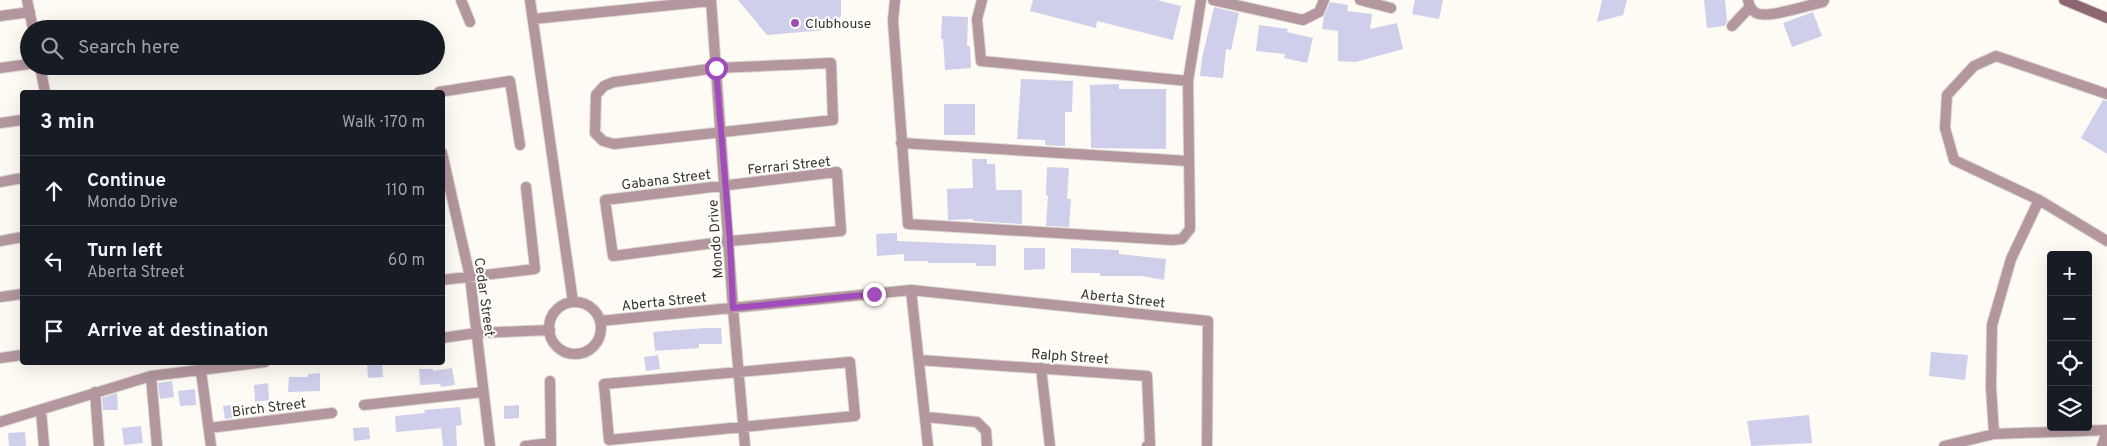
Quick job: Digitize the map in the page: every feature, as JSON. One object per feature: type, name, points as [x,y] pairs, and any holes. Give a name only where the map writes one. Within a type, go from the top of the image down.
[{"type":"main road","points":[[2064,0],[2107,18]]},
{"type":"street","points":[[27,0],[31,20]]},
{"type":"street","points":[[462,0],[470,22]]},
{"type":"street","points":[[530,0],[573,302]]},
{"type":"street","points":[[895,0],[893,21],[908,224],[1172,240],[1182,239],[1190,229],[1188,82],[1201,0]]},
{"type":"street","points":[[982,0],[977,19],[982,61],[1188,82]]},
{"type":"street","points":[[1213,0],[1303,20],[1319,12],[1324,0]]},
{"type":"street","points":[[1360,0],[1390,8]]},
{"type":"street","points":[[1732,26],[1749,4],[1757,14],[1769,15],[1823,2],[1824,0]]},
{"type":"street","points":[[533,19],[711,1]]},
{"type":"street","name":"Mondo Drive","points":[[711,1],[745,446]]},
{"type":"street","points":[[0,16],[30,12]]},
{"type":"street","points":[[2107,94],[1996,56],[1974,66],[1946,95],[1945,128],[1954,160],[2039,200],[2107,241]]},
{"type":"street","points":[[831,63],[833,120],[614,144],[603,142],[595,133],[596,95],[604,86],[614,82],[716,68],[831,63]]},
{"type":"street","points":[[0,68],[20,65]]},
{"type":"street","points":[[42,75],[45,90]]},
{"type":"street","points":[[445,91],[510,82],[520,145]]},
{"type":"street","points":[[0,123],[20,120]]},
{"type":"street","points":[[901,143],[1188,161]]},
{"type":"street","name":"Cedar Street","points":[[445,166],[470,277],[490,446]]},
{"type":"street","name":"Ferrari Street","points":[[725,186],[837,172],[841,231],[730,241]]},
{"type":"street","points":[[0,182],[20,178]]},
{"type":"street","name":"Gabana Street","points":[[725,186],[605,200],[613,256],[730,241]]},
{"type":"street","points":[[445,280],[535,269],[526,187]]},
{"type":"street","points":[[1994,434],[1990,387],[1992,325],[2011,259],[2039,200]]},
{"type":"street","points":[[0,241],[20,238]]},
{"type":"street","points":[[911,290],[928,446]]},
{"type":"street","name":"Aberta Street","points":[[600,321],[911,290],[1208,321],[1207,446]]},
{"type":"street","points":[[0,297],[20,294]]},
{"type":"street","points":[[573,302],[587,305],[597,314],[600,321],[601,330],[594,345],[588,351],[571,354],[563,351],[552,338],[550,330],[553,314],[558,308],[573,302]]},
{"type":"street","points":[[445,338],[476,333],[550,330]]},
{"type":"street","points":[[0,358],[20,355]]},
{"type":"street","name":"Ralph Street","points":[[919,360],[1147,376],[1150,444],[1147,446]]},
{"type":"street","points":[[850,362],[855,416],[744,427],[609,440],[604,384],[850,362]]},
{"type":"street","points":[[0,422],[151,376],[244,365]]},
{"type":"street","points":[[1041,368],[1050,446]]},
{"type":"street","points":[[201,371],[211,446]]},
{"type":"street","points":[[151,376],[158,446]]},
{"type":"street","points":[[525,446],[551,445],[550,382]]},
{"type":"street","points":[[95,392],[99,446]]},
{"type":"street","points":[[364,405],[483,392]]},
{"type":"street","points":[[41,410],[44,446]]},
{"type":"street","name":"Birch Street","points":[[209,428],[332,414]]},
{"type":"street","points":[[926,417],[977,422],[986,431],[988,446]]},
{"type":"street","points":[[1944,446],[1994,434],[2107,431],[2102,446]]},
{"type":"building","name":"Clubhouse","points":[[738,0],[841,0],[841,16],[826,30],[767,35]]},
{"type":"building","points":[[1033,0],[1157,0],[1181,6],[1173,40],[1097,21],[1096,28],[1030,11]]},
{"type":"building","points":[[1415,0],[1443,0],[1439,19],[1412,14]]},
{"type":"building","points":[[1602,0],[1627,0],[1623,15],[1597,22]]},
{"type":"building","points":[[1704,0],[1725,0],[1727,21],[1725,26],[1707,28]]},
{"type":"building","points":[[1330,2],[1348,5],[1347,11],[1372,14],[1370,29],[1397,23],[1403,49],[1356,62],[1338,61],[1338,31],[1322,29],[1324,16]]},
{"type":"building","points":[[1214,7],[1239,13],[1231,50],[1226,49],[1223,78],[1200,76],[1202,58]]},
{"type":"building","points":[[1813,12],[1822,36],[1792,47],[1783,23]]},
{"type":"building","points":[[942,16],[968,17],[967,46],[970,46],[971,68],[945,70],[943,39],[941,39]]},
{"type":"building","points":[[1259,25],[1288,29],[1287,32],[1313,38],[1307,63],[1284,58],[1285,54],[1256,51]]},
{"type":"building","points":[[1021,79],[1073,81],[1072,112],[1065,112],[1065,146],[1045,145],[1045,140],[1017,139]]},
{"type":"building","points":[[1119,84],[1119,89],[1166,89],[1166,149],[1091,148],[1090,85]]},
{"type":"building","points":[[2103,100],[2107,101],[2107,154],[2081,138]]},
{"type":"building","points":[[944,104],[975,104],[975,135],[944,135]]},
{"type":"building","points":[[972,159],[987,159],[987,164],[995,164],[996,190],[1022,190],[1022,224],[973,221],[973,219],[948,220],[947,189],[973,188]]},
{"type":"building","points":[[1047,167],[1069,168],[1067,199],[1071,199],[1069,227],[1046,226]]},
{"type":"building","points":[[897,233],[897,241],[996,245],[996,266],[976,266],[976,263],[904,261],[904,254],[877,256],[876,234]]},
{"type":"building","points":[[1024,248],[1045,248],[1045,269],[1024,270]]},
{"type":"building","points":[[1071,248],[1119,250],[1119,254],[1166,259],[1164,280],[1142,276],[1100,276],[1100,273],[1071,273]]},
{"type":"building","points":[[721,328],[722,344],[699,344],[699,348],[655,351],[653,332]]},
{"type":"building","points":[[1931,352],[1968,355],[1965,380],[1929,376]]},
{"type":"building","points":[[658,355],[660,369],[646,371],[644,357]]},
{"type":"building","points":[[367,365],[382,365],[383,377],[368,378]]},
{"type":"building","points":[[452,368],[455,385],[441,387],[440,384],[420,385],[419,369],[433,369],[433,371]]},
{"type":"building","points":[[320,373],[320,391],[288,392],[289,377],[308,377],[308,374]]},
{"type":"building","points":[[172,381],[174,397],[160,399],[158,383]]},
{"type":"building","points":[[268,383],[269,400],[255,402],[254,385]]},
{"type":"building","points":[[195,389],[196,405],[180,406],[178,391]]},
{"type":"building","points":[[117,393],[118,410],[103,410],[102,398]]},
{"type":"building","points":[[241,404],[242,417],[225,419],[223,406]]},
{"type":"building","points":[[519,405],[519,418],[504,419],[504,406]]},
{"type":"building","points":[[460,407],[462,425],[456,426],[457,446],[443,446],[441,428],[396,432],[395,416],[425,413],[424,410]]},
{"type":"building","points":[[1809,415],[1812,443],[1751,446],[1747,421]]},
{"type":"building","points":[[141,426],[143,443],[124,445],[122,428]]},
{"type":"building","points":[[369,427],[370,439],[354,441],[353,428]]},
{"type":"building","points":[[25,432],[26,446],[9,446],[8,433]]},
{"type":"place","name":"Clubhouse","points":[[795,23]]},
{"type":"route","points":[[716,68],[730,241],[733,308],[874,294]]}]
